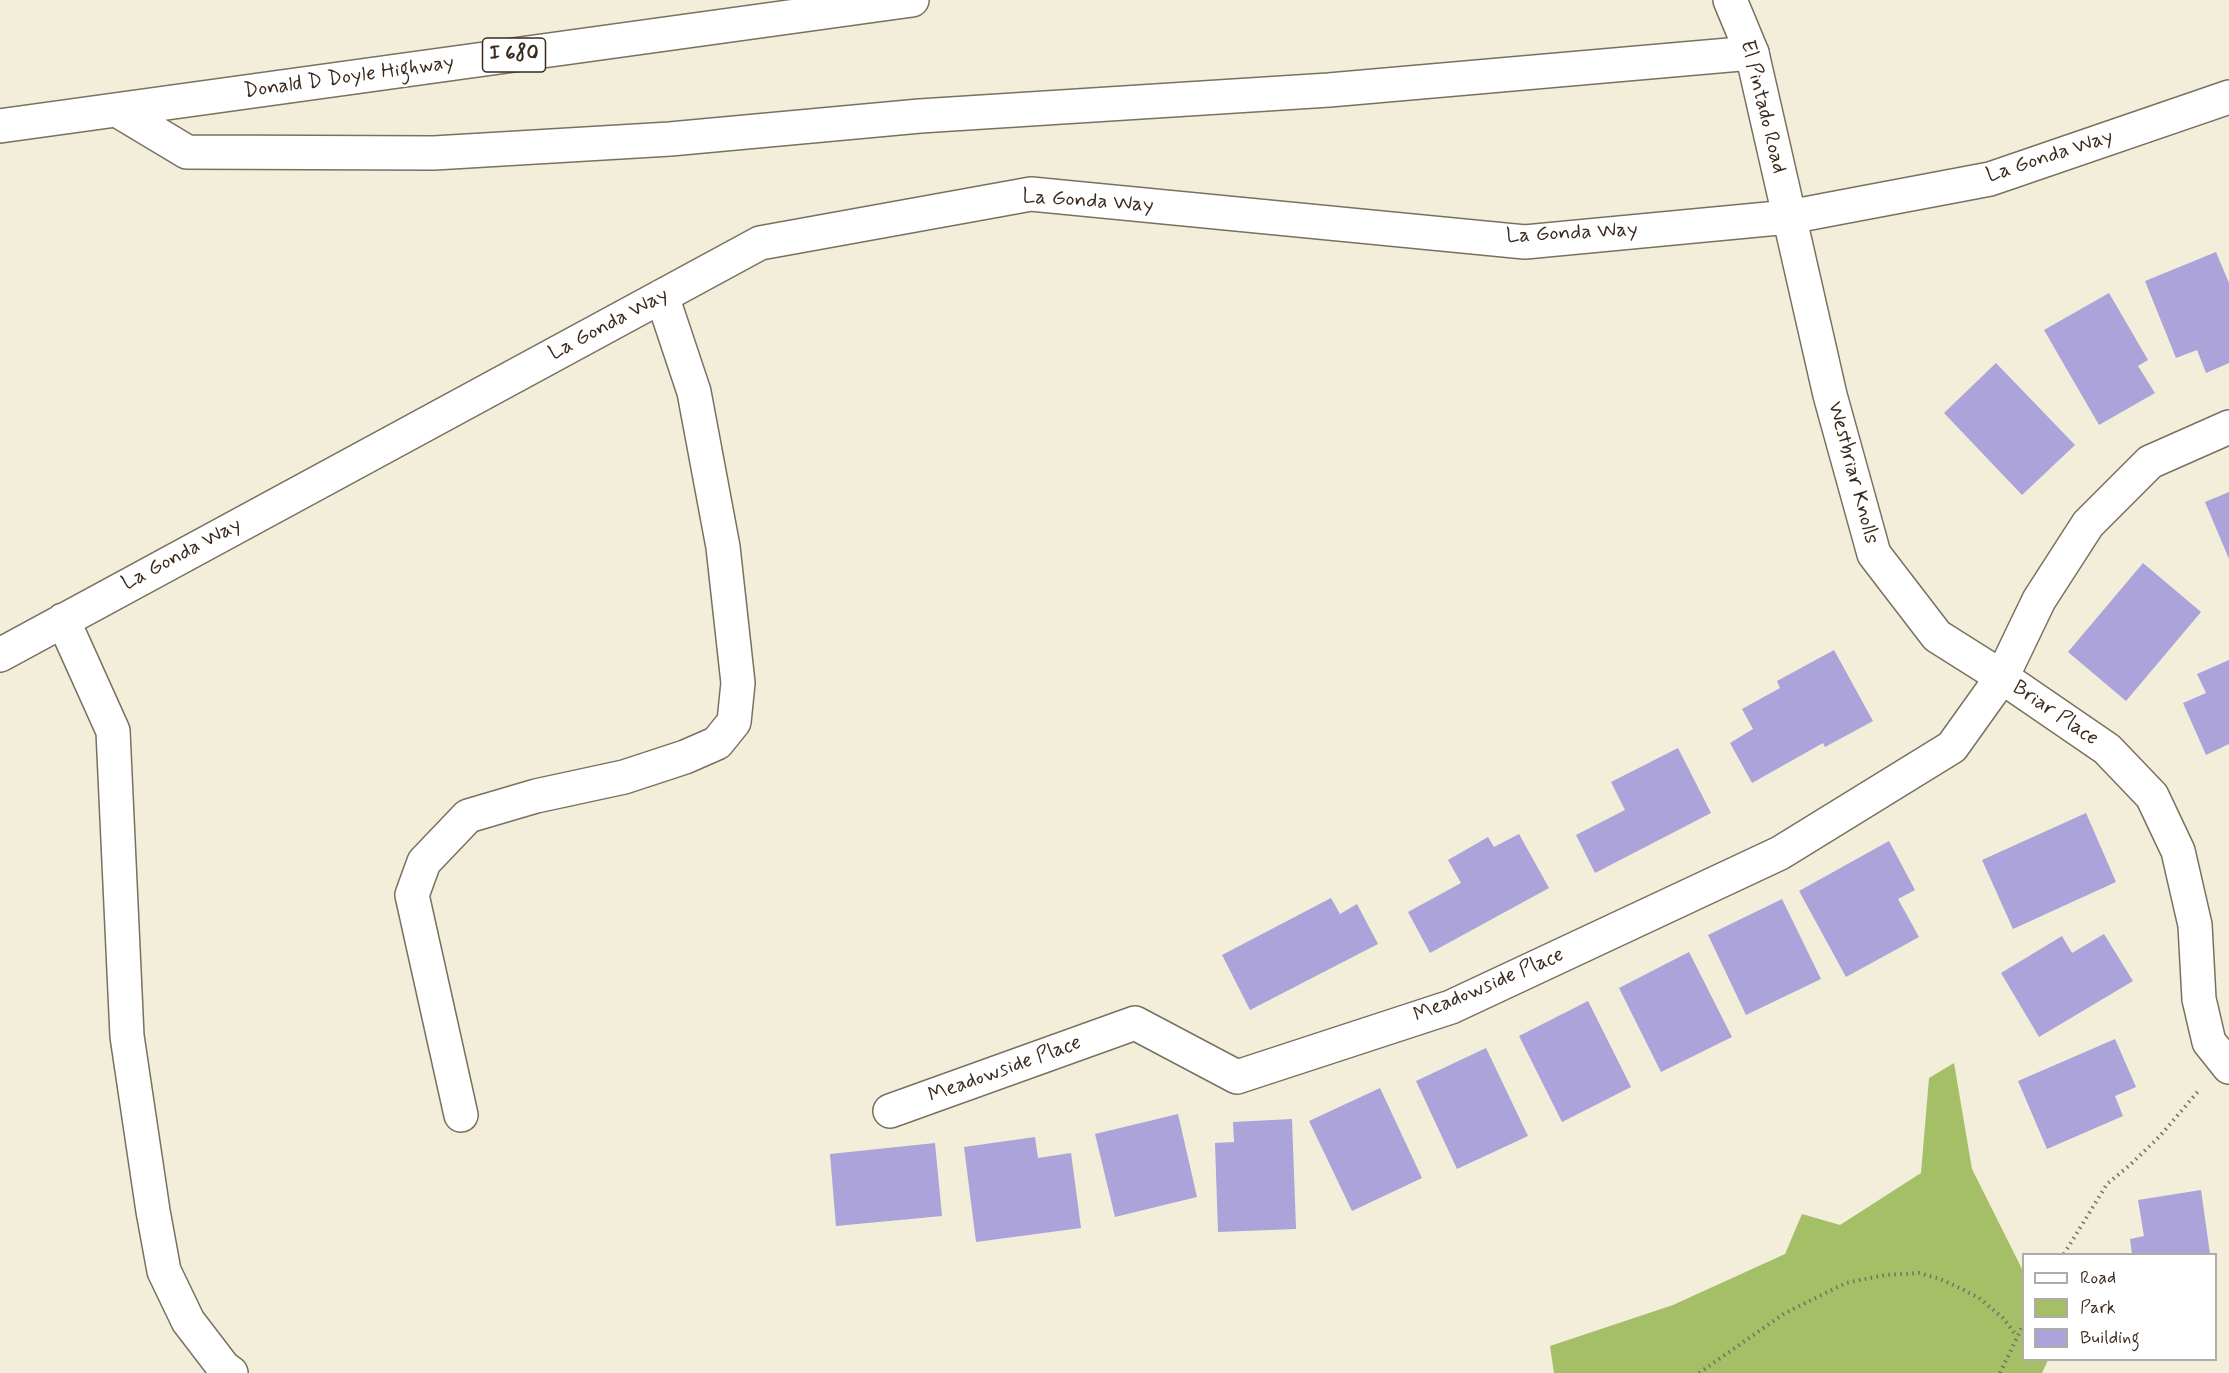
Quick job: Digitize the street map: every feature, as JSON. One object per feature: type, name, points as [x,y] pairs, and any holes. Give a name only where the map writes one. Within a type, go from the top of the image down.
[{"type":"main road","name":"Donald D Doyle Highway","points":[[0,126],[912,0]]},
{"type":"main road","name":"El Pintado Road","points":[[1730,0],[1752,53],[1789,217]]},
{"type":"main road","points":[[117,110],[187,152],[434,153],[670,139],[920,116],[1329,90],[1752,53]]},
{"type":"main road","name":"La Gonda Way","points":[[0,655],[760,243],[1031,194],[1525,242],[1789,217],[1990,179],[2229,97]]},
{"type":"main road","name":"Westbriar Knolls","points":[[1789,217],[1830,394],[1874,554],[1937,636],[2002,677]]},
{"type":"main road","points":[[461,1115],[412,896],[424,862],[468,816],[536,796],[624,777],[685,757],[717,743],[734,722],[738,683],[723,547],[694,392],[662,296]]},
{"type":"main road","name":"Briar Place","points":[[2227,1064],[2209,1042],[2199,999],[2195,925],[2178,851],[2152,796],[2107,749],[2002,677],[2039,600],[2088,524],[2150,462],[2229,427]]},
{"type":"main road","points":[[63,620],[113,731],[127,1036],[164,1271],[188,1321],[224,1368],[231,1373]]},
{"type":"main road","name":"Meadowside Place","points":[[890,1111],[1135,1023],[1237,1077],[1451,1007],[1780,853],[1952,747],[2002,677]]},
{"type":"path","points":[[2065,1253],[2107,1184],[2130,1166],[2160,1136],[2227,1064]]},
{"type":"path","points":[[1699,1373],[1785,1313],[1846,1283],[1885,1275],[1919,1273],[1955,1286],[1979,1298],[2003,1318],[2016,1335]]},
{"type":"path","points":[[2000,1373],[2022,1326]]},
{"type":"green space","points":[[1954,1063],[1972,1169],[2022,1269],[2022,1361],[2048,1361],[2042,1373],[1554,1373],[1550,1346],[1673,1305],[1785,1254],[1802,1214],[1840,1225],[1921,1173],[1929,1078]]},
{"type":"building","points":[[2216,252],[2229,283],[2229,363],[2206,373],[2197,350],[2176,358],[2145,281]]},
{"type":"building","points":[[2109,293],[2148,360],[2138,366],[2155,393],[2099,425],[2044,330]]},
{"type":"building","points":[[1996,363],[2075,445],[2022,495],[1944,413]]},
{"type":"building","points":[[2229,492],[2229,559],[2205,502]]},
{"type":"building","points":[[2143,563],[2201,612],[2126,701],[2068,652]]},
{"type":"building","points":[[1834,650],[1873,721],[1825,747],[1823,743],[1752,783],[1730,743],[1753,729],[1742,709],[1780,688],[1777,681]]},
{"type":"building","points":[[2229,660],[2229,744],[2206,755],[2183,703],[2206,693],[2197,674]]},
{"type":"building","points":[[1678,748],[1711,813],[1595,873],[1576,835],[1625,810],[1611,782]]},
{"type":"building","points":[[2086,813],[2116,882],[2013,929],[1982,860]]},
{"type":"building","points":[[1519,834],[1549,888],[1430,953],[1408,912],[1461,883],[1448,860],[1488,837],[1494,847]]},
{"type":"building","points":[[1889,841],[1915,890],[1898,899],[1919,937],[1846,977],[1799,891]]},
{"type":"building","points":[[1331,898],[1340,914],[1357,904],[1378,944],[1250,1010],[1222,955]]},
{"type":"building","points":[[1782,899],[1821,979],[1746,1015],[1708,935]]},
{"type":"building","points":[[2104,934],[2133,981],[2039,1037],[2001,973],[2062,936],[2072,953]]},
{"type":"building","points":[[1689,952],[1732,1037],[1661,1072],[1619,988]]},
{"type":"building","points":[[1588,1001],[1631,1087],[1562,1122],[1519,1036]]},
{"type":"building","points":[[2115,1039],[2136,1087],[2115,1096],[2123,1116],[2047,1149],[2018,1081]]},
{"type":"building","points":[[1486,1048],[1528,1136],[1457,1169],[1416,1081]]},
{"type":"building","points":[[1380,1088],[1422,1178],[1352,1211],[1309,1121]]},
{"type":"building","points":[[1178,1114],[1197,1197],[1115,1217],[1095,1134]]},
{"type":"building","points":[[1292,1119],[1296,1229],[1218,1232],[1215,1143],[1234,1142],[1233,1122]]},
{"type":"building","points":[[1035,1137],[1038,1158],[1071,1153],[1081,1228],[976,1242],[964,1147]]},
{"type":"building","points":[[935,1143],[942,1216],[836,1226],[830,1154]]},
{"type":"building","points":[[2201,1190],[2210,1253],[2132,1253],[2130,1239],[2144,1236],[2138,1200]]}]
